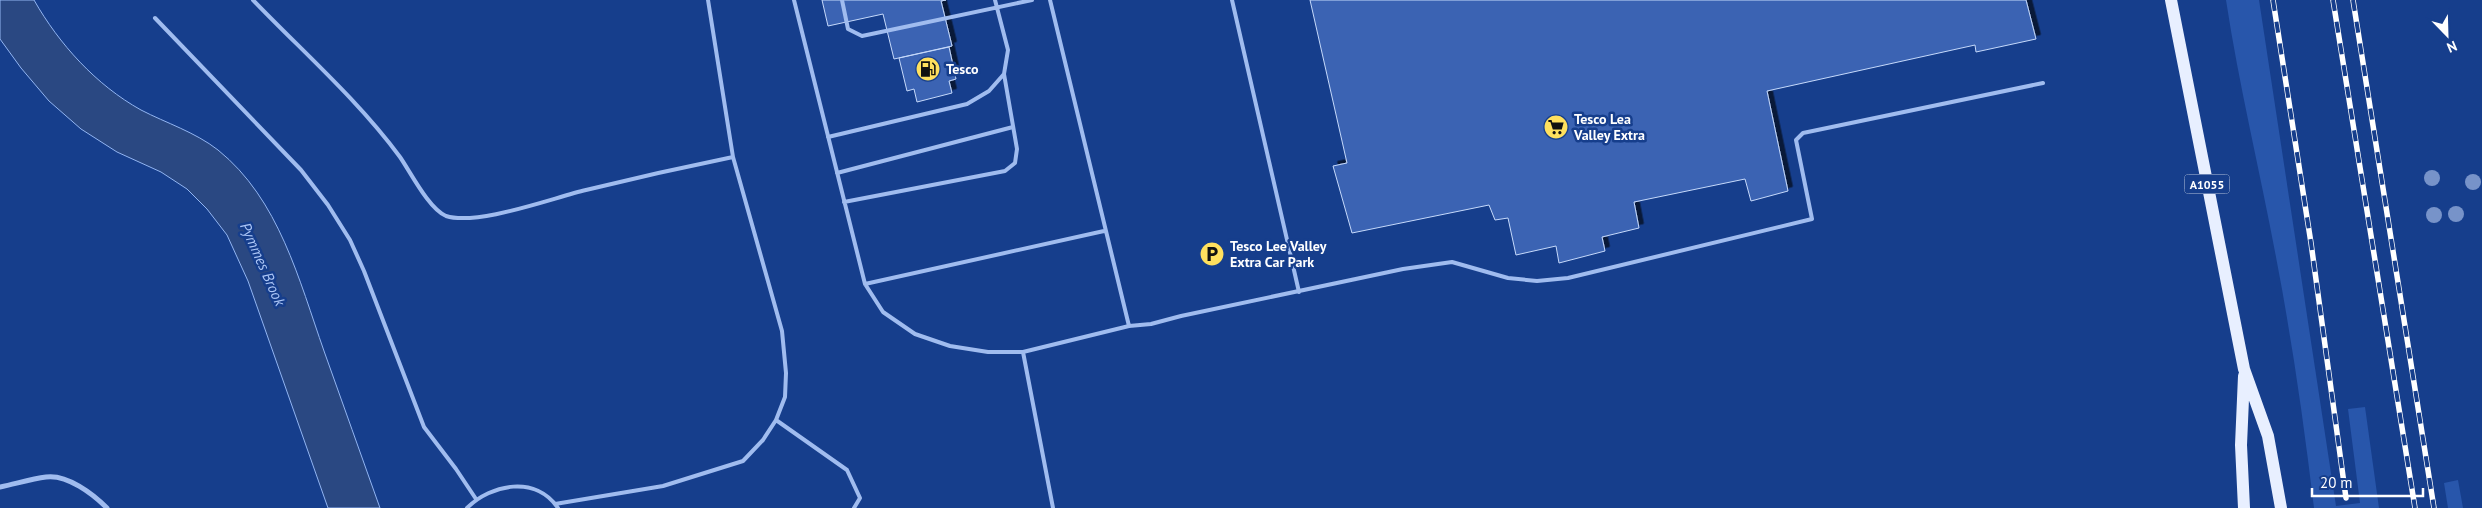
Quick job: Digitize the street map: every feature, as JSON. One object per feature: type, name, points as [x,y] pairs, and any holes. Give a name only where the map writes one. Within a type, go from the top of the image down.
[{"type":"main road","name":"A1055","points":[[2171,0],[2244,369],[2268,436],[2281,508]]},
{"type":"main road","name":"A1055","points":[[2244,369],[2241,445],[2244,508]]},
{"type":"street","points":[[0,487],[48,476],[75,484],[95,496],[107,508]]},
{"type":"lane","points":[[253,0],[361,108],[404,163],[432,204],[444,215],[460,219],[487,216],[587,189],[734,157]]},
{"type":"lane","points":[[467,508],[486,492],[506,486],[526,487],[536,490],[557,506],[663,486],[743,461],[763,440],[776,420],[785,397],[786,373],[782,331],[734,157],[708,0]]},
{"type":"lane","points":[[794,0],[865,284],[883,312],[915,334],[950,346],[988,352],[1023,352],[1129,326],[1151,324],[1403,269],[1452,262],[1508,278],[1537,281],[1568,278],[1812,219],[1796,140],[1803,133],[2043,83]]},
{"type":"lane","points":[[842,0],[848,29],[862,36],[1032,0]]},
{"type":"lane","points":[[844,202],[1005,171],[1015,163],[1017,149],[1004,74],[1008,50],[995,0]]},
{"type":"lane","points":[[1050,0],[1104,231],[1117,274],[1129,326]]},
{"type":"lane","points":[[1232,0],[1299,292]]},
{"type":"lane","points":[[155,18],[301,170],[328,205],[350,240],[364,271],[424,427],[476,499]]},
{"type":"lane","points":[[828,136],[967,104],[990,91],[1004,74]]},
{"type":"lane","points":[[837,173],[1013,127]]},
{"type":"lane","points":[[865,284],[1104,231]]},
{"type":"lane","points":[[1023,352],[1053,508]]},
{"type":"lane","points":[[776,420],[847,470],[860,498],[854,508]]},
{"type":"shaded area","points":[[2226,0],[2259,0],[2336,506],[2360,503],[2348,409],[2365,407],[2379,508],[2314,508],[2287,319]]},
{"type":"shaded area","points":[[2458,480],[2463,508],[2448,508],[2444,483]]},
{"type":"water","name":"Pymmes Brook","points":[[0,0],[34,0],[67,48],[94,76],[141,110],[190,133],[218,150],[239,170],[257,192],[272,216],[296,269],[380,508],[328,508],[248,281],[227,235],[207,209],[187,189],[161,172],[117,152],[81,129],[49,101],[21,68],[0,39]]},
{"type":"building","points":[[822,0],[946,0],[941,1],[952,46],[894,59],[883,14],[828,26]]},
{"type":"building","name":"Tesco Lea Valley Extra","points":[[1310,0],[2026,0],[2036,39],[1976,52],[1975,45],[1767,91],[1788,191],[1751,201],[1745,179],[1634,202],[1639,228],[1602,237],[1605,251],[1559,263],[1556,246],[1516,255],[1508,218],[1495,220],[1489,205],[1352,233],[1333,166],[1347,163]]},
{"type":"building","name":"Tesco","points":[[949,47],[956,79],[949,81],[952,93],[917,102],[914,89],[907,91],[899,58]]},
{"type":"railway","points":[[2273,0],[2311,243],[2346,498]]},
{"type":"railway","points":[[2333,0],[2415,508]]},
{"type":"railway","points":[[2353,0],[2434,508]]},
{"type":"place","name":"Tesco","points":[[928,69]]},
{"type":"place","name":"Tesco Lea Valley Extra","points":[[1556,127]]},
{"type":"place","name":"Tesco Lee Valley Extra Car Park","points":[[1212,254]]}]
